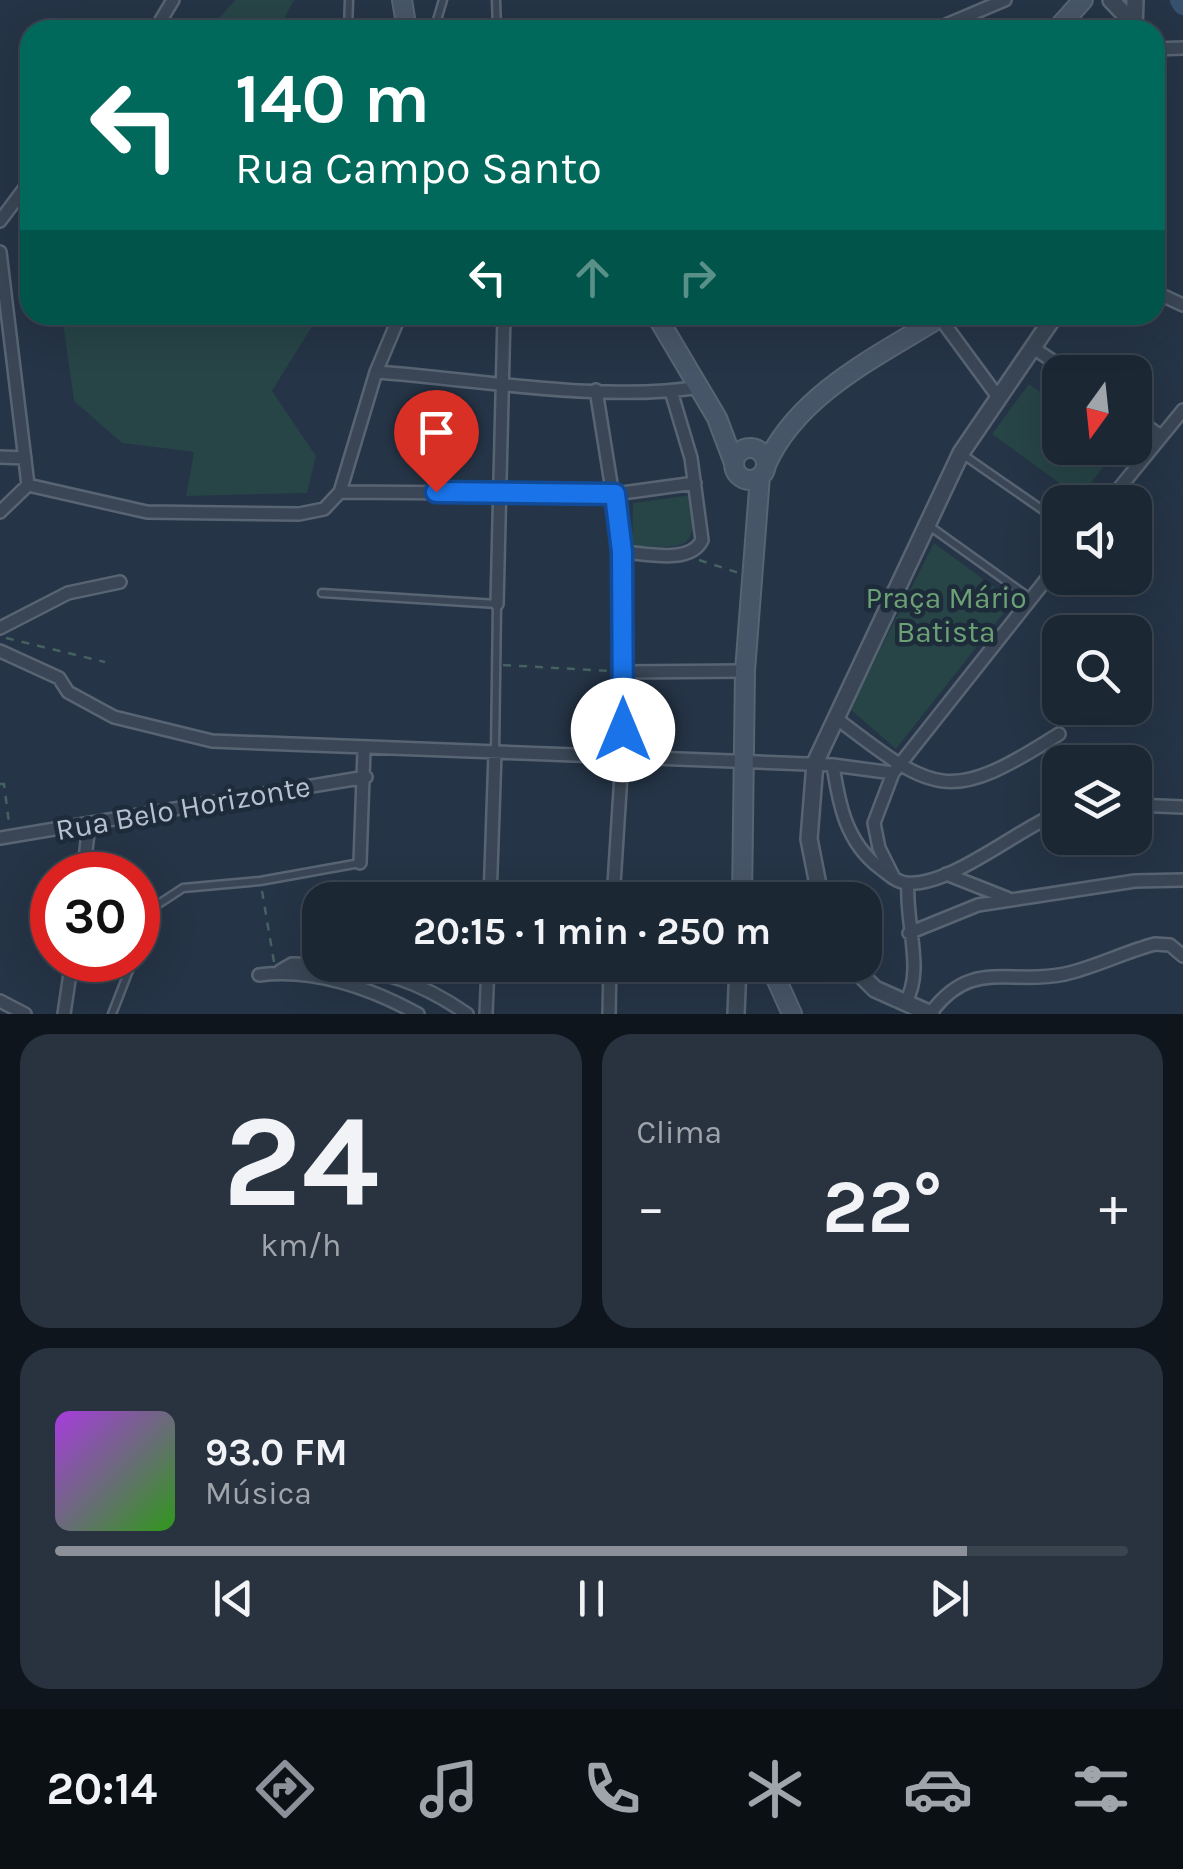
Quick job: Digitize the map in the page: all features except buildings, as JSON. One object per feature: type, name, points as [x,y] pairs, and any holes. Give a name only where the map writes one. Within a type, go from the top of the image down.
[{"type":"main road","points":[[1065,20],[1083,0]]},
{"type":"main road","points":[[662,325],[700,386],[736,469],[753,525]]},
{"type":"main road","points":[[736,469],[749,480],[763,471],[784,434],[818,398],[914,325]]},
{"type":"main road","points":[[736,469],[739,452],[750,448],[762,454],[750,578],[741,882]]},
{"type":"main road","points":[[778,982],[792,1014]]},
{"type":"street","points":[[958,20],[1005,0]]},
{"type":"street","points":[[1111,0],[1128,20]]},
{"type":"street","points":[[0,221],[20,194]]},
{"type":"street","points":[[0,252],[28,485]]},
{"type":"street","points":[[28,485],[108,506],[181,514],[324,510],[340,492],[376,372],[396,325]]},
{"type":"street","points":[[497,604],[504,325]]},
{"type":"street","points":[[948,325],[998,397]]},
{"type":"street","points":[[818,882],[809,838],[815,763],[961,454],[1048,325]]},
{"type":"street","points":[[1032,347],[1044,355]]},
{"type":"street","points":[[376,372],[596,390],[671,392],[700,386]]},
{"type":"street","points":[[596,390],[622,552],[622,759],[615,882]]},
{"type":"street","points":[[622,552],[683,555],[698,548],[702,540],[695,483],[671,392]]},
{"type":"street","points":[[1122,485],[1183,410]]},
{"type":"street","points":[[1152,430],[1161,436]]},
{"type":"street","points":[[0,457],[25,458]]},
{"type":"street","points":[[340,492],[615,494],[695,483]]},
{"type":"street","points":[[0,512],[28,485]]},
{"type":"street","points":[[0,628],[68,593],[120,582]]},
{"type":"street","points":[[905,1003],[916,976],[901,881],[879,848],[874,823],[896,769],[1042,584]]},
{"type":"street","points":[[0,651],[56,676],[68,692],[97,708],[170,734],[212,741],[364,750],[815,763],[896,769],[927,778],[980,779],[1059,734]]},
{"type":"street","points":[[623,672],[746,671]]},
{"type":"street","points":[[836,718],[896,769]]},
{"type":"street","points":[[360,863],[364,750]]},
{"type":"street","points":[[491,882],[495,753]]},
{"type":"street","points":[[834,765],[838,800],[856,846],[901,881],[946,874],[1042,822]]},
{"type":"street","name":"Rua Belo Horizonte","points":[[5,838],[366,777]]},
{"type":"street","points":[[1152,806],[1183,806]]},
{"type":"street","points":[[85,852],[89,826]]},
{"type":"street","points":[[946,874],[1010,900]]},
{"type":"street","points":[[909,933],[959,911],[1010,900],[1135,881],[1183,880]]},
{"type":"street","points":[[868,982],[875,989],[931,1014],[948,994],[978,977],[1063,974],[1154,944],[1170,945],[1183,956]]},
{"type":"street","points":[[276,973],[292,964],[302,964]]},
{"type":"street","points":[[258,975],[306,974],[357,988],[418,1014]]},
{"type":"street","points":[[64,1014],[69,982]]},
{"type":"street","points":[[413,982],[467,1014]]},
{"type":"street","points":[[486,1014],[487,982]]},
{"type":"street","points":[[609,1014],[610,982]]},
{"type":"street","points":[[736,1014],[737,982]]},
{"type":"street","points":[[0,1001],[25,1014]]},
{"type":"lane","points":[[961,454],[1042,510]]},
{"type":"lane","points":[[927,524],[1030,598]]},
{"type":"lane","points":[[322,593],[497,604],[495,753]]},
{"type":"lane","points":[[160,903],[183,888],[260,881],[360,863]]},
{"type":"lane","points":[[112,1014],[124,982]]},
{"type":"path","points":[[683,555],[750,578]]},
{"type":"path","points":[[0,637],[105,662]]},
{"type":"path","points":[[496,664],[623,672]]},
{"type":"path","points":[[0,784],[4,784],[5,838]]},
{"type":"path","points":[[260,881],[276,973]]},
{"type":"green space","points":[[235,0],[294,0],[283,20],[218,20]]},
{"type":"green space","points":[[63,325],[313,325],[272,391],[316,456],[307,493],[186,496],[194,452],[122,443],[74,401]]},
{"type":"green space","points":[[1029,384],[1042,393],[1042,465],[1104,465],[1090,485],[1062,485],[992,434]]},
{"type":"green space","points":[[692,495],[692,528],[684,543],[632,546],[633,503]]},
{"type":"green space","name":"Praça Mário Batista","points":[[934,543],[1013,601],[896,749],[850,709]]},
{"type":"waterway","points":[[1180,0],[1183,5]]},
{"type":"route","points":[[436,492],[615,494],[622,552],[623,730]]}]
